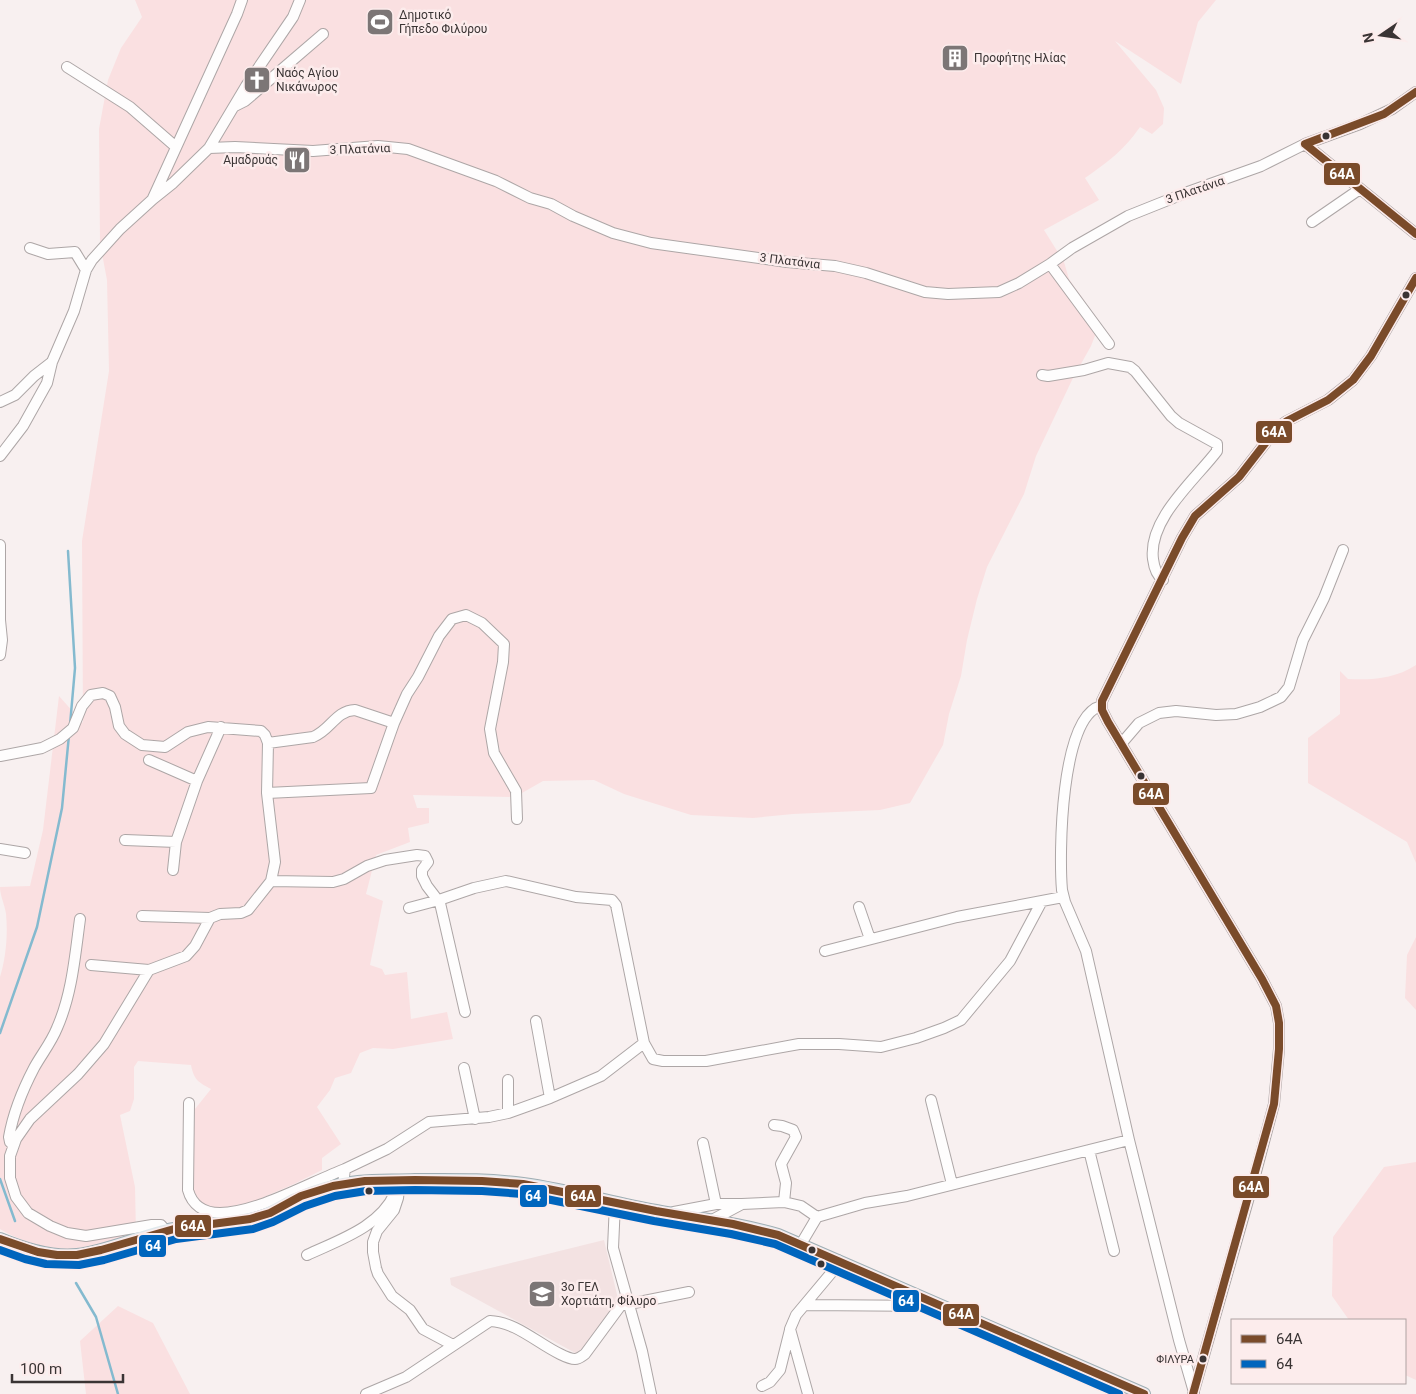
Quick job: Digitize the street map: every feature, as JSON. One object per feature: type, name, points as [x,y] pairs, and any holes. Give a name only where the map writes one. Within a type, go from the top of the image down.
[{"type":"main road","points":[[0,1238],[24,1248],[43,1253],[72,1256],[95,1252],[165,1230],[253,1218],[277,1210],[283,1205],[310,1192],[343,1184],[456,1179],[498,1181],[550,1188],[615,1203],[760,1230],[801,1244],[1144,1394]]},
{"type":"street","points":[[152,199],[242,0]]},
{"type":"street","points":[[0,456],[23,426],[47,382],[52,362],[74,312],[86,270],[92,260],[120,229],[152,199],[174,183],[209,148],[246,86],[293,17],[300,0]]},
{"type":"street","points":[[234,107],[245,101],[323,34]]},
{"type":"street","points":[[67,67],[130,107],[176,147]]},
{"type":"street","name":"3 Πλατάνια","points":[[209,148],[313,150],[378,146],[408,148],[496,182],[530,198],[552,204],[573,216],[613,233],[651,243],[680,248],[712,250],[787,262],[835,266],[866,273],[925,292],[948,294],[999,292],[1019,283],[1072,248],[1128,216],[1261,166],[1305,144],[1384,114],[1416,92]]},
{"type":"street","points":[[1305,144],[1416,234]]},
{"type":"street","points":[[1312,222],[1360,189]]},
{"type":"street","points":[[30,248],[48,254],[75,252],[86,270]]},
{"type":"street","points":[[1050,264],[1110,344]]},
{"type":"street","points":[[1194,1393],[1270,1124],[1278,1067],[1280,1024],[1276,1006],[1266,986],[1106,719],[1101,706],[1103,698],[1192,520],[1239,477],[1277,428],[1328,400],[1353,380],[1371,356],[1416,278]]},
{"type":"street","points":[[0,402],[15,395],[34,376],[52,362]]},
{"type":"street","points":[[1042,375],[1048,376],[1084,370],[1108,363],[1125,365],[1135,371],[1171,416],[1179,423],[1217,444],[1217,450],[1170,509],[1155,536],[1152,548],[1153,560],[1157,574],[1163,580]]},
{"type":"street","points":[[0,545],[0,620],[2,640],[0,655]]},
{"type":"street","points":[[1121,744],[1139,723],[1159,713],[1176,711],[1216,715],[1236,714],[1265,705],[1280,697],[1289,687],[1304,640],[1324,598],[1343,550]]},
{"type":"street","points":[[267,793],[371,788],[394,723],[407,694],[439,636],[452,619],[466,615],[482,623],[504,644],[503,662],[490,729],[494,753],[516,791],[517,819]]},
{"type":"street","points":[[0,756],[42,748],[60,739],[73,728],[82,706],[91,695],[103,693],[110,696],[115,707],[119,726],[124,734],[142,745],[165,747],[188,732],[208,727],[260,731],[265,734],[268,743],[267,793],[274,862],[271,881],[248,910],[241,913],[220,914],[210,918],[142,916]]},
{"type":"street","points":[[1101,706],[1094,710],[1082,724],[1070,754],[1064,791],[1062,820],[1061,876],[1063,897],[1086,951],[1129,1140],[1194,1393]]},
{"type":"street","points":[[268,743],[320,735],[342,713],[348,710],[355,710],[394,723]]},
{"type":"street","points":[[173,870],[176,842],[197,781],[220,727]]},
{"type":"street","points":[[150,760],[197,781]]},
{"type":"street","points":[[125,840],[176,842]]},
{"type":"street","points":[[0,849],[25,853]]},
{"type":"street","points":[[271,881],[333,882],[344,879],[367,866],[385,860],[423,855],[426,857],[428,862],[422,870],[422,876],[427,886],[439,900],[465,1012]]},
{"type":"street","points":[[409,908],[474,888],[506,881],[576,897],[612,900],[616,905],[644,1043],[653,1059],[663,1061],[706,1061],[799,1044],[881,1047],[934,1032],[961,1020],[986,988],[1004,970],[1016,953],[1042,900]]},
{"type":"street","points":[[825,951],[957,917],[1063,897]]},
{"type":"street","points":[[859,907],[870,939]]},
{"type":"street","points":[[91,965],[149,970],[186,956],[195,946],[210,918]]},
{"type":"street","points":[[14,1145],[10,1142],[9,1137],[20,1100],[33,1070],[54,1035],[65,1004],[73,969],[80,919]]},
{"type":"street","points":[[149,970],[104,1044],[78,1074],[24,1126],[10,1156],[9,1171],[14,1190],[24,1208],[40,1221],[67,1233],[82,1236],[95,1235],[157,1224],[163,1225],[165,1230]]},
{"type":"street","points":[[536,1021],[550,1098]]},
{"type":"street","points":[[189,1103],[188,1190],[192,1202],[199,1207],[219,1213],[259,1205],[345,1169],[387,1149],[430,1122],[475,1119],[508,1113],[550,1098],[601,1076],[644,1043]]},
{"type":"street","points":[[464,1068],[475,1119]]},
{"type":"street","points":[[508,1080],[508,1113]]},
{"type":"street","points":[[931,1100],[952,1184]]},
{"type":"street","points":[[774,1125],[793,1130],[796,1137],[781,1164],[786,1183],[784,1202]]},
{"type":"street","points":[[801,1244],[817,1217],[1129,1140]]},
{"type":"street","points":[[703,1143],[716,1204]]},
{"type":"street","points":[[1089,1150],[1114,1251]]},
{"type":"street","points":[[343,1184],[345,1169]]},
{"type":"street","points":[[307,1254],[345,1237],[375,1219],[392,1200],[400,1181]]},
{"type":"street","points":[[400,1181],[394,1210],[377,1231],[373,1242],[372,1252],[376,1268],[392,1296],[410,1310],[423,1329],[453,1345]]},
{"type":"street","points":[[669,1213],[716,1204],[784,1202],[801,1206],[817,1217]]},
{"type":"street","points":[[615,1203],[613,1248],[626,1302],[646,1363],[651,1394]]},
{"type":"street","points":[[712,1220],[742,1204]]},
{"type":"street","points":[[762,1386],[770,1382],[780,1370],[790,1329],[796,1315],[832,1272],[838,1260]]},
{"type":"street","points":[[366,1394],[406,1377],[490,1321],[501,1322],[529,1335],[556,1352],[570,1358],[578,1358],[585,1354],[626,1302],[689,1292]]},
{"type":"street","points":[[805,1305],[943,1306]]},
{"type":"street","points":[[790,1329],[808,1394]]},
{"type":"shaded area","points":[[135,0],[1216,0],[1198,22],[1181,84],[1115,41],[1156,90],[1164,108],[1163,124],[1152,134],[1140,127],[1128,143],[1085,178],[1099,200],[1044,230],[1064,262],[1069,279],[1100,323],[1091,346],[1072,380],[1036,456],[1024,494],[987,567],[977,599],[961,676],[949,714],[943,745],[910,803],[880,810],[753,818],[691,815],[624,794],[594,780],[543,781],[515,797],[413,795],[417,808],[429,808],[429,823],[408,828],[410,842],[376,855],[366,894],[383,901],[370,965],[382,969],[385,975],[407,972],[411,1019],[447,1012],[453,1039],[393,1049],[373,1048],[360,1053],[351,1073],[335,1078],[330,1090],[317,1107],[341,1144],[322,1158],[322,1170],[252,1202],[217,1209],[202,1204],[191,1187],[195,1109],[211,1089],[197,1080],[191,1065],[138,1061],[134,1067],[134,1099],[130,1111],[120,1115],[135,1187],[136,1233],[90,1247],[62,1249],[40,1246],[19,1239],[0,1229],[0,977],[5,954],[7,930],[6,914],[0,887],[30,886],[43,830],[59,696],[83,723],[82,541],[109,371],[107,280],[100,243],[99,129],[108,80],[121,48],[142,17]]},
{"type":"shaded area","points":[[1416,665],[1416,863],[1407,842],[1308,783],[1308,738],[1340,714],[1340,671],[1348,679],[1375,679],[1400,673]]},
{"type":"shaded area","points":[[1416,937],[1416,1010],[1405,998],[1407,955]]},
{"type":"shaded area","points":[[1416,1162],[1416,1380],[1406,1375],[1406,1319],[1348,1319],[1332,1296],[1333,1237],[1384,1167]]},
{"type":"shaded area","name":"3ο ΓΕΛ Χορτιάτη, Φίλυρο","points":[[604,1240],[619,1303],[579,1355],[451,1285],[450,1278]]},
{"type":"shaded area","points":[[118,1306],[153,1323],[190,1394],[86,1394],[80,1341]]},
{"type":"waterway","points":[[68,551],[75,668],[70,725]]},
{"type":"waterway","points":[[0,1033],[37,927],[62,808],[69,735]]},
{"type":"waterway","points":[[0,1179],[15,1221]]},
{"type":"waterway","points":[[76,1283],[96,1317],[118,1394]]},
{"type":"transit line","name":"64Α","points":[[1416,92],[1384,114],[1305,144],[1416,234]]},
{"type":"transit line","name":"64Α","points":[[1193,1394],[1274,1104],[1279,1049],[1279,1023],[1276,1006],[1262,979],[1108,722],[1102,710],[1102,701],[1182,538],[1195,516],[1239,477],[1277,428],[1328,400],[1353,380],[1371,356],[1416,278]]},
{"type":"transit line","name":"64Α","points":[[0,1239],[38,1252],[57,1255],[77,1255],[174,1229],[250,1219],[270,1213],[301,1196],[333,1186],[365,1181],[415,1180],[523,1184],[656,1211],[733,1224],[778,1235],[1144,1394]]},
{"type":"transit line","name":"64","points":[[0,1250],[46,1264],[79,1265],[104,1260],[176,1239],[253,1229],[273,1222],[305,1206],[335,1196],[366,1191],[482,1191],[522,1194],[775,1244],[1119,1394]]},
{"type":"place","name":"Δημοτικό Γήπεδο Φιλύρου","points":[[380,22]]},
{"type":"place","name":"Προφήτης Ηλίας","points":[[955,58]]},
{"type":"place","name":"Ναός Αγίου Νικάνωρος","points":[[257,80]]},
{"type":"place","name":"Αμαδρυάς","points":[[297,160]]},
{"type":"place","name":"3ο ΓΕΛ Χορτιάτη, Φίλυρο","points":[[542,1294]]},
{"type":"place","name":"ΦΙΛΥΡΑ","points":[[1203,1359]]}]
